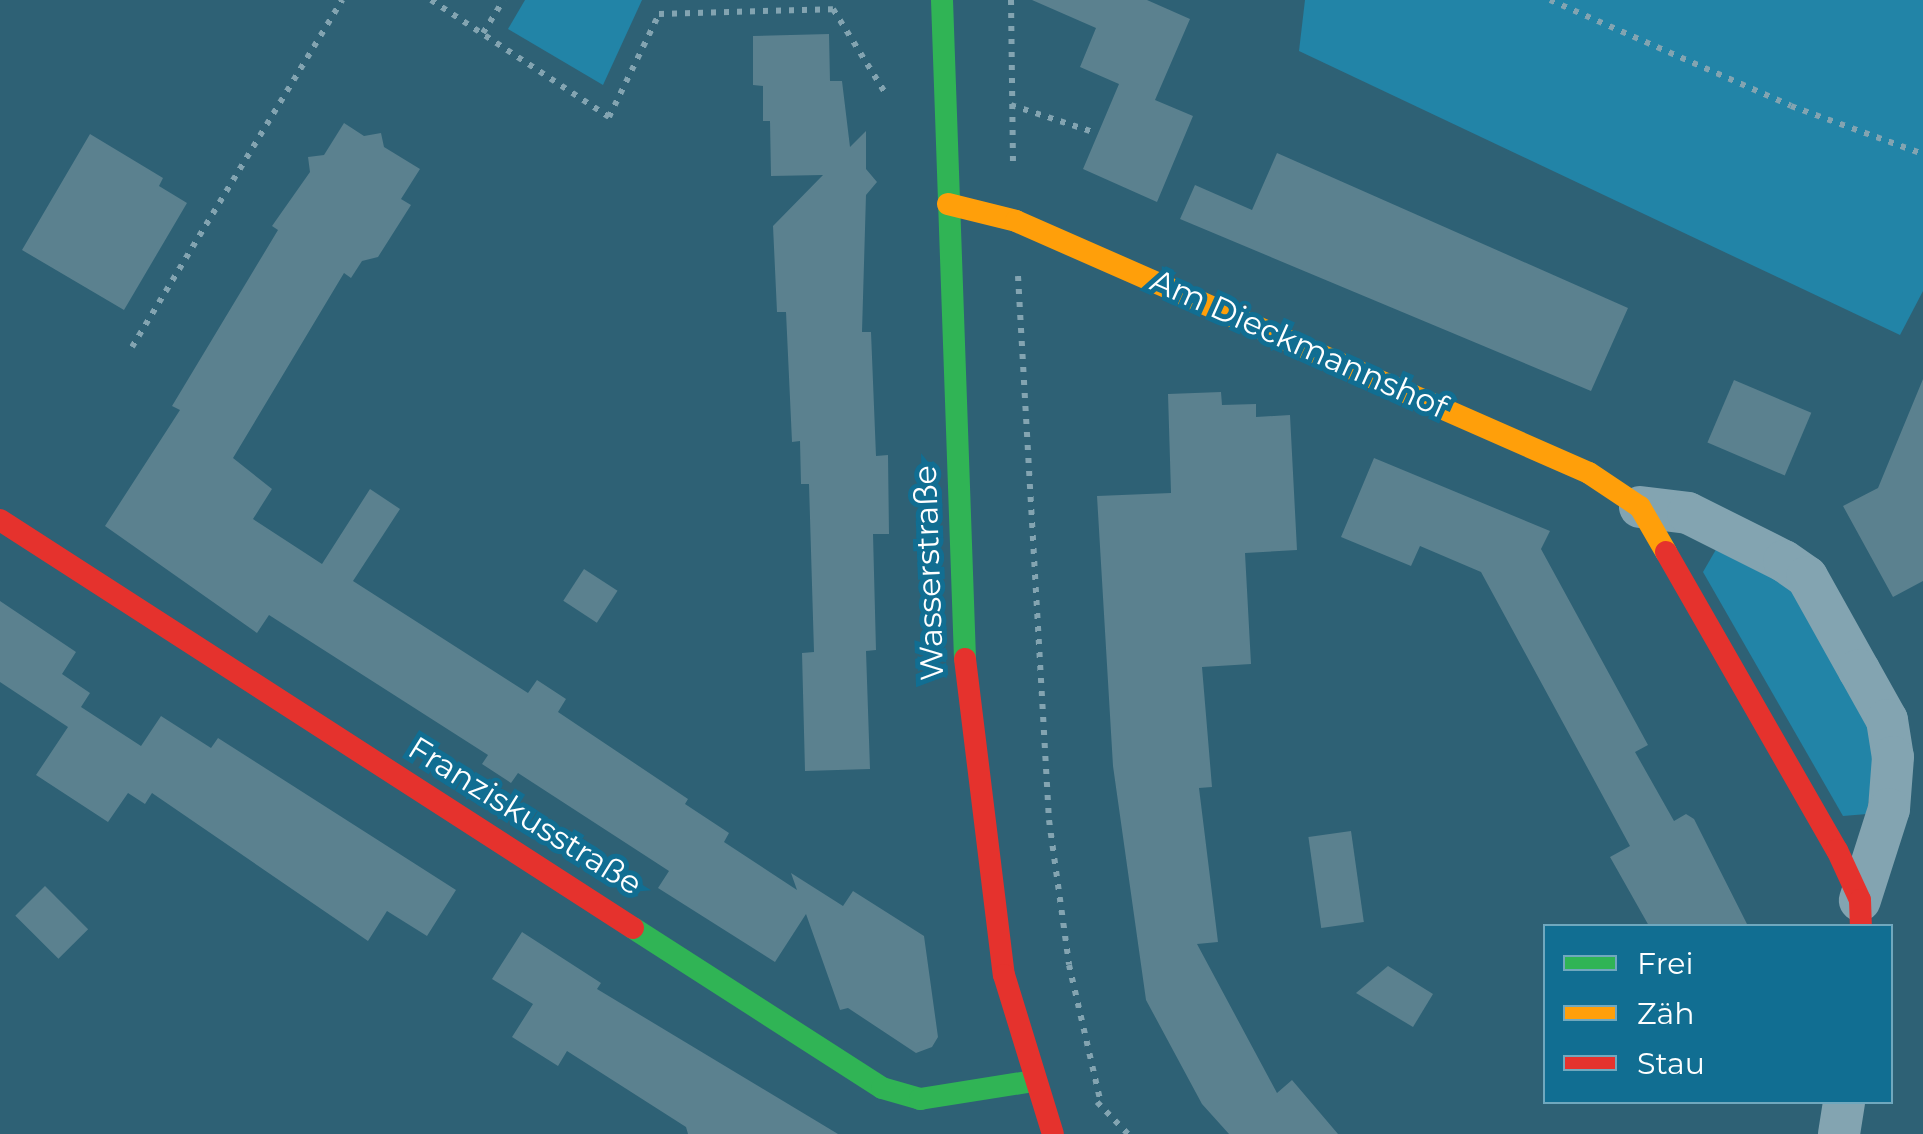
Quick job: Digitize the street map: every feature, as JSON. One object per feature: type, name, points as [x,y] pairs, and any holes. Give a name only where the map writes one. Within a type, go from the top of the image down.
[{"type":"street","name":"Wasserstraße","points":[[942,0],[968,712],[1004,976],[1053,1134]]},
{"type":"street","name":"Am Dieckmannshof","points":[[948,204],[1016,221],[1194,297],[1588,473],[1640,507],[1688,513],[1755,542],[1806,578],[1887,720],[1892,758],[1889,809],[1861,913]]},
{"type":"street","name":"Am Dieckmannshof","points":[[1640,507],[1861,913]]},
{"type":"street","name":"Franziskusstraße","points":[[0,520],[882,1088],[920,1098],[1034,1082]]},
{"type":"street","points":[[1839,1134],[1844,1104]]},
{"type":"path","points":[[132,347],[342,0]]},
{"type":"path","points":[[431,0],[609,117],[659,14],[833,9],[884,92]]},
{"type":"path","points":[[483,34],[504,0]]},
{"type":"path","points":[[1010,0],[1013,174]]},
{"type":"path","points":[[1550,0],[1791,106],[1923,154]]},
{"type":"path","points":[[1011,105],[1093,132]]},
{"type":"path","points":[[1018,272],[1052,838],[1072,980],[1100,1104],[1128,1134]]},
{"type":"shaded area","points":[[525,0],[642,0],[603,85],[508,29]]},
{"type":"shaded area","points":[[1305,0],[1923,0],[1923,291],[1900,335],[1299,51]]},
{"type":"shaded area","points":[[1718,546],[1786,581],[1851,675],[1876,749],[1867,814],[1843,816],[1703,572]]},
{"type":"building","points":[[1032,0],[1147,0],[1190,19],[1155,100],[1193,116],[1157,202],[1083,169],[1119,84],[1080,67],[1096,28]]},
{"type":"building","points":[[829,34],[830,81],[842,81],[850,147],[866,131],[866,169],[877,182],[866,195],[862,332],[871,332],[876,456],[888,455],[889,534],[873,534],[876,650],[866,651],[870,769],[805,771],[802,653],[814,652],[809,484],[801,484],[800,441],[792,442],[786,312],[777,312],[773,226],[823,175],[771,176],[770,121],[763,121],[763,86],[753,85],[753,36]]},
{"type":"building","points":[[344,123],[364,136],[381,133],[384,147],[420,169],[401,199],[411,205],[378,257],[362,261],[351,278],[344,273],[233,458],[272,489],[253,519],[322,564],[370,489],[400,509],[353,581],[528,693],[537,680],[566,699],[558,712],[688,799],[685,804],[729,833],[724,842],[797,890],[791,873],[843,906],[853,891],[924,936],[938,1037],[932,1047],[916,1053],[848,1008],[840,1010],[806,914],[775,962],[658,888],[669,871],[518,773],[511,783],[482,764],[488,755],[269,615],[257,633],[105,526],[180,410],[172,406],[278,230],[272,226],[310,172],[308,157],[324,155]]},
{"type":"building","points":[[90,134],[163,178],[159,186],[187,203],[124,310],[22,250]]},
{"type":"building","points":[[1277,153],[1628,308],[1591,391],[1180,219],[1195,185],[1252,210]]},
{"type":"building","points":[[1923,379],[1923,581],[1893,597],[1843,506],[1878,488]]},
{"type":"building","points":[[1734,380],[1811,413],[1785,475],[1707,443]]},
{"type":"building","points":[[1221,392],[1222,405],[1256,404],[1256,417],[1290,415],[1297,550],[1245,553],[1251,664],[1202,667],[1212,787],[1199,788],[1218,942],[1197,944],[1277,1093],[1292,1080],[1338,1134],[1229,1134],[1202,1104],[1146,1000],[1113,766],[1097,496],[1171,493],[1168,394]]},
{"type":"building","points":[[1374,458],[1550,531],[1541,549],[1648,745],[1635,752],[1674,821],[1686,814],[1694,819],[1747,924],[1648,924],[1610,857],[1630,846],[1481,572],[1420,546],[1411,566],[1341,537]]},
{"type":"building","points":[[584,569],[618,591],[597,623],[563,601]]},
{"type":"building","points":[[0,601],[76,652],[62,674],[90,693],[81,707],[141,746],[161,716],[211,748],[218,738],[456,890],[427,936],[387,911],[368,941],[152,793],[145,804],[128,793],[108,822],[36,775],[68,727],[0,682]]},
{"type":"building","points":[[1351,831],[1364,922],[1321,928],[1308,837]]},
{"type":"building","points":[[45,886],[88,929],[58,959],[15,916]]},
{"type":"building","points":[[522,932],[601,983],[597,989],[838,1134],[688,1134],[686,1127],[567,1051],[558,1066],[512,1037],[533,1004],[492,979]]},
{"type":"building","points":[[1388,966],[1433,994],[1413,1027],[1356,993]]},
{"type":"traffic: fast","points":[[942,0],[965,659]]},
{"type":"traffic: fast","points":[[633,928],[882,1088],[920,1099],[1034,1081]]},
{"type":"traffic: slow","points":[[948,204],[1016,221],[1589,473],[1640,507],[1666,552]]},
{"type":"traffic: jam","points":[[0,520],[633,928]]},
{"type":"traffic: jam","points":[[1666,552],[1837,850],[1860,900],[1861,924]]},
{"type":"traffic: jam","points":[[965,659],[1004,975],[1053,1134]]}]
